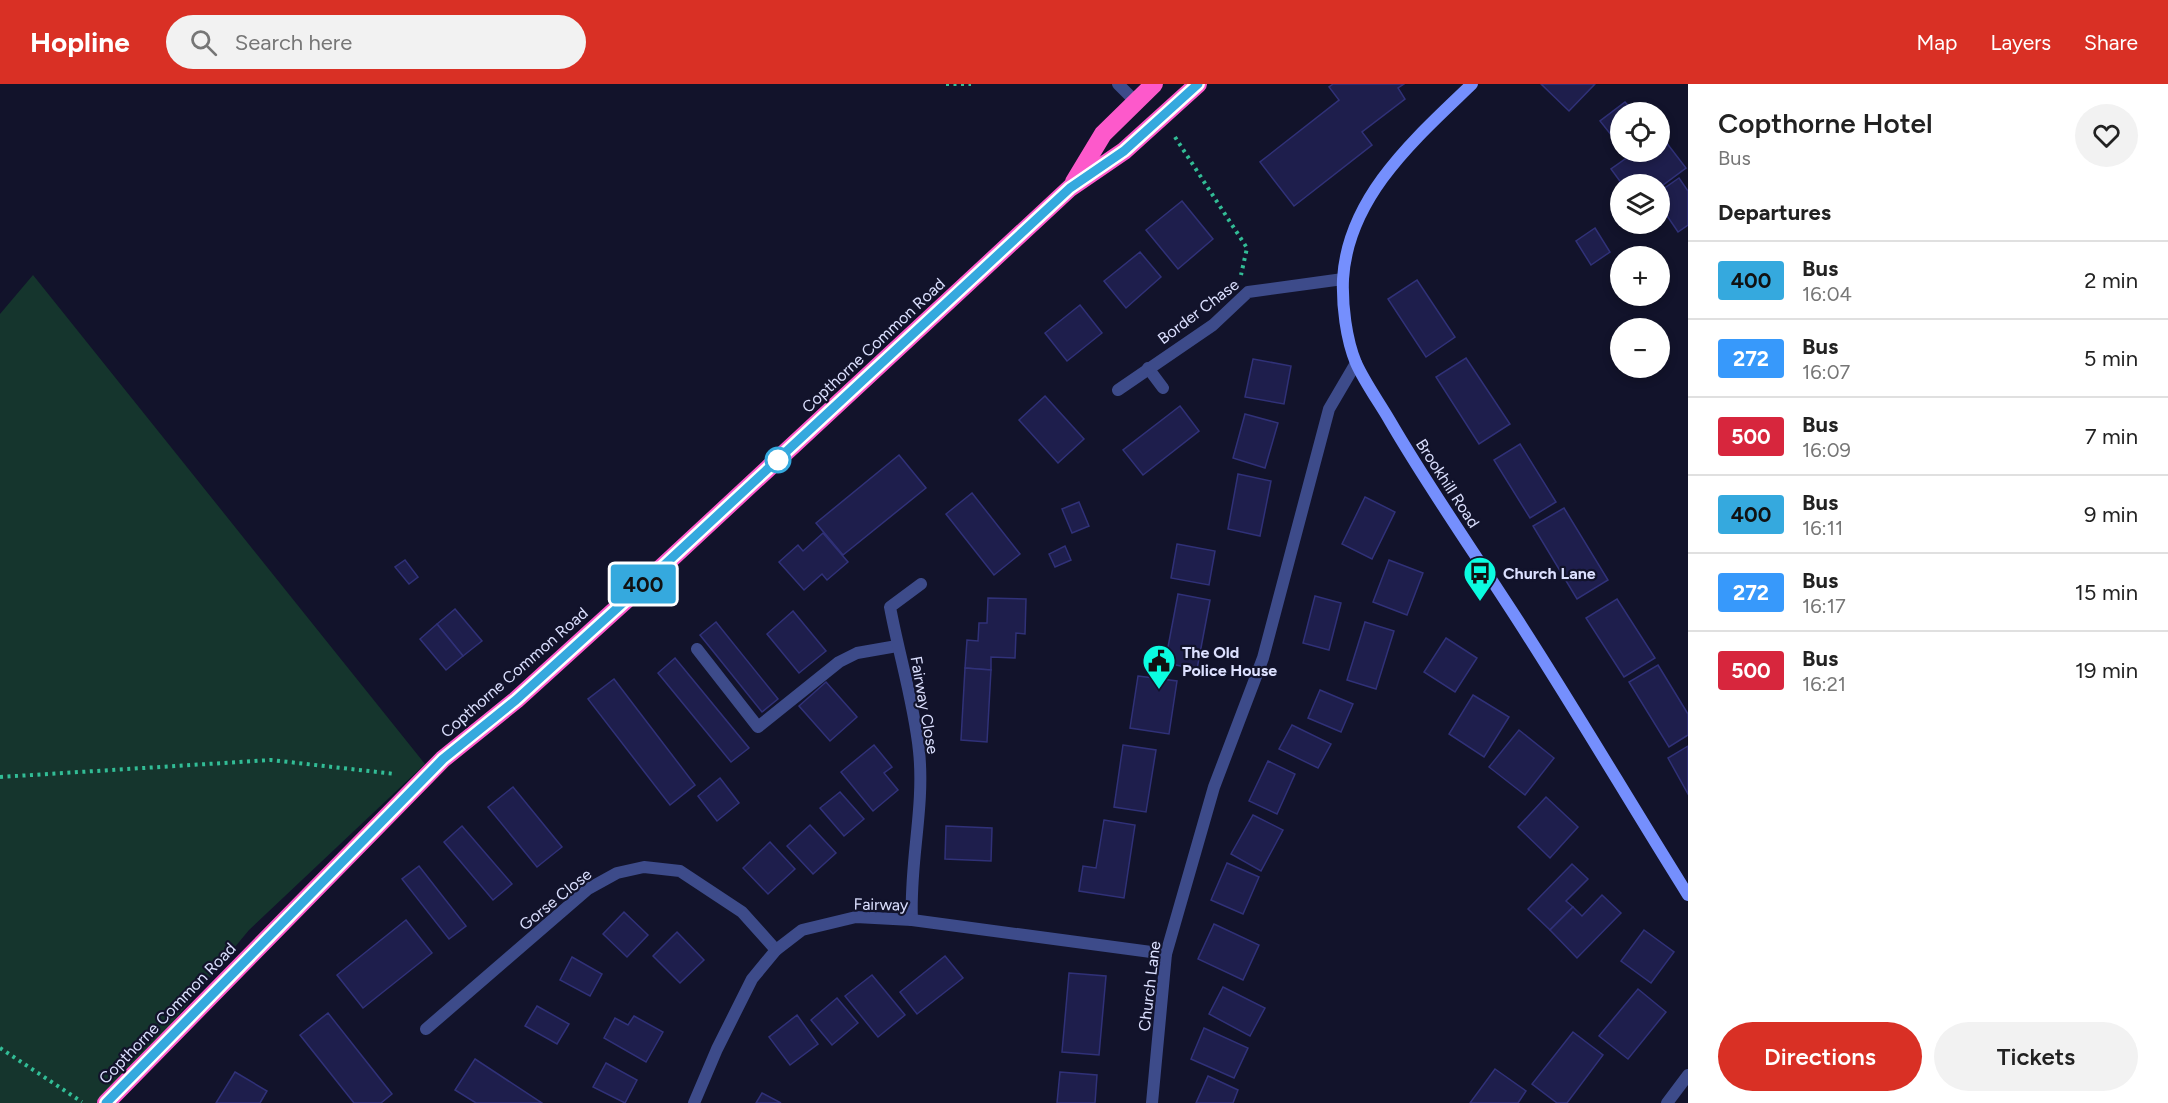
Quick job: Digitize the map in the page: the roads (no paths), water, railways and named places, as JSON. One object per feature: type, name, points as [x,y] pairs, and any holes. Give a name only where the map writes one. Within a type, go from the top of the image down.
[{"type":"highway","name":"Copthorne Common Road","points":[[1070,188],[1103,134],[1154,84]]},
{"type":"highway","name":"Copthorne Common Road","points":[[106,1103],[443,759],[516,700],[656,573],[1070,188],[1124,151],[1198,84]]},
{"type":"street","points":[[1118,84],[1136,102]]},
{"type":"street","name":"Brookhill Road","points":[[1472,84],[1394,162],[1371,195],[1354,232],[1343,279],[1346,324],[1356,363],[1420,473],[1507,604],[1688,895]]},
{"type":"street","name":"Border Chase","points":[[1118,390],[1213,325],[1248,292],[1343,279]]},
{"type":"street","name":"Church Lane","points":[[1152,1103],[1166,954],[1214,787],[1263,658],[1329,409],[1356,363]]},
{"type":"street","points":[[1148,368],[1163,388]]},
{"type":"street","name":"Fairway Close","points":[[912,920],[911,901],[919,809],[919,752],[909,690],[897,646],[890,607],[921,584]]},
{"type":"street","points":[[697,649],[758,727],[840,662],[856,653],[897,646]]},
{"type":"street","name":"Gorse Close","points":[[426,1029],[588,889],[617,873],[644,867],[680,871],[742,912],[776,950]]},
{"type":"street","name":"Fairway","points":[[694,1103],[717,1049],[752,979],[776,950],[802,930],[855,917],[912,920],[1166,954]]},
{"type":"street","points":[[1667,1103],[1688,1076]]},
{"type":"place","name":"Church Lane","points":[[1480,602]]},
{"type":"place","name":"The Old Police House","points":[[1159,690]]}]
